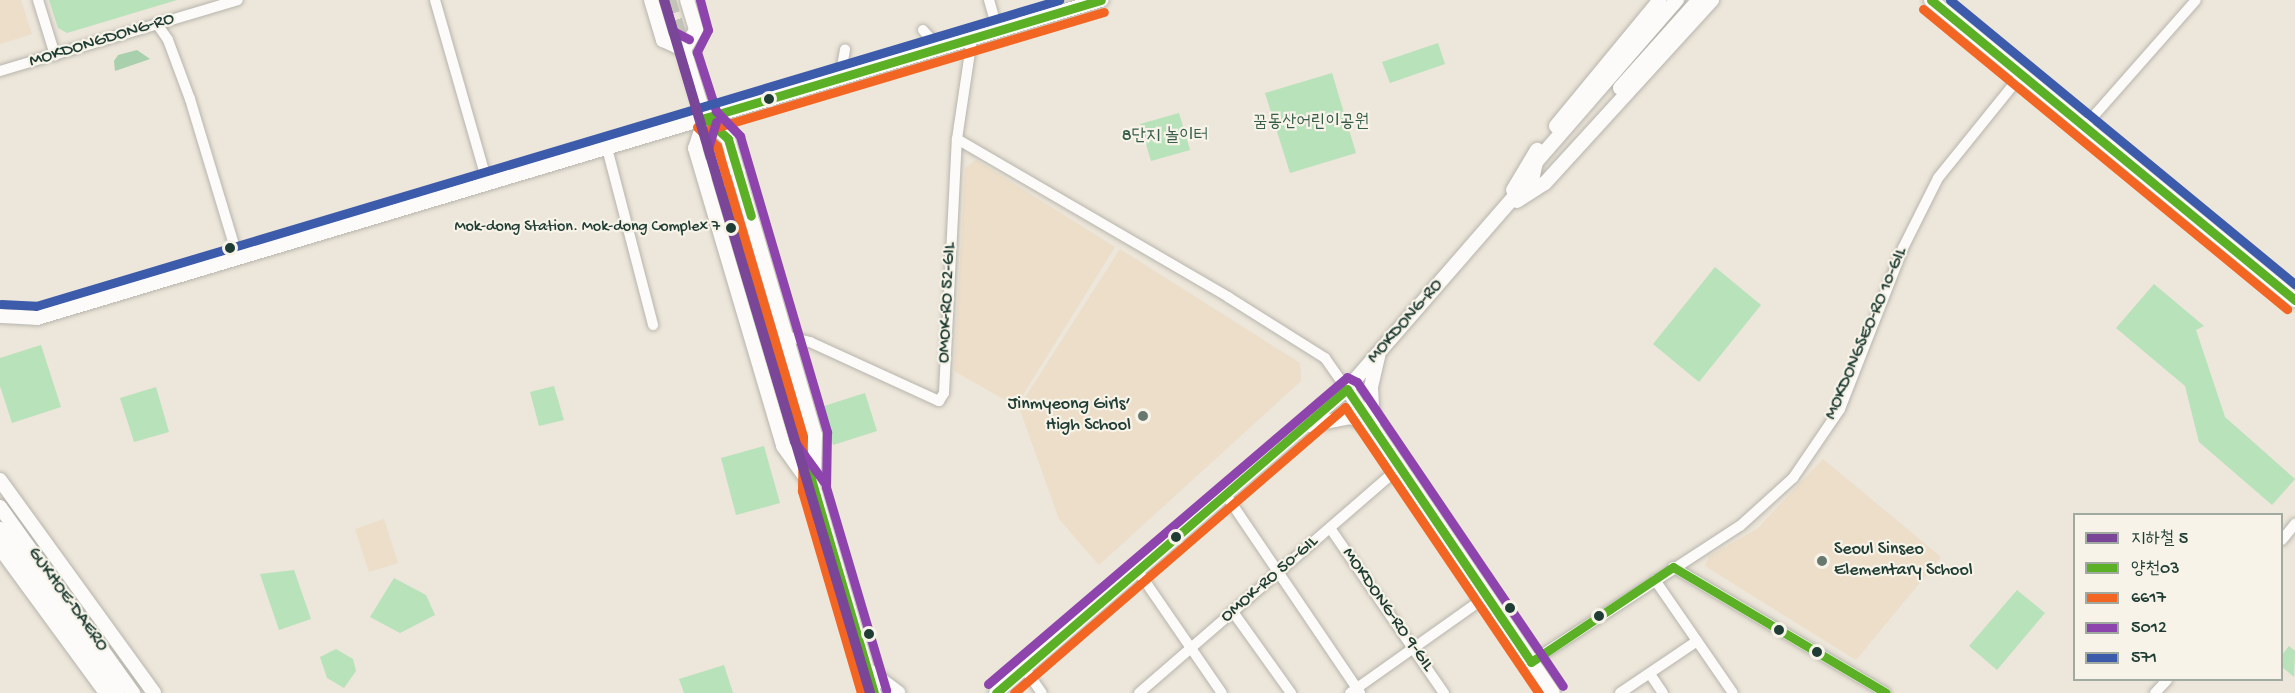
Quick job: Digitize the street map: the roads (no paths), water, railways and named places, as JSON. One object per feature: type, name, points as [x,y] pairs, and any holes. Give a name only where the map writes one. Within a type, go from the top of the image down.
[{"type":"main road","points":[[651,0],[663,40],[684,50],[705,118],[728,139],[815,435],[814,489]]},
{"type":"main road","points":[[684,50],[696,30],[687,0]]},
{"type":"main road","points":[[1,317],[37,318],[1101,0]]},
{"type":"main road","points":[[1505,208],[1527,162],[1660,0]]},
{"type":"main road","name":"MOKDONG-RO","points":[[996,693],[1347,389],[1533,175],[1536,162],[1677,0]]},
{"type":"main road","points":[[1505,208],[1545,183],[1712,0]]},
{"type":"main road","points":[[1931,0],[2295,300]]},
{"type":"main road","name":"MOKDONG-RO","points":[[1533,175],[1547,171],[1696,2]]},
{"type":"main road","points":[[705,118],[695,148],[783,446],[814,489]]},
{"type":"main road","points":[[704,178],[709,166],[721,160],[738,172]]},
{"type":"main road","points":[[726,190],[872,690]]},
{"type":"main road","points":[[1373,428],[1371,387],[1379,352]]},
{"type":"main road","points":[[1347,389],[1553,693]]},
{"type":"main road","points":[[1305,426],[1351,417],[1373,428]]},
{"type":"main road","points":[[0,480],[154,693]]},
{"type":"main road","name":"GUKHOE-DAERO","points":[[0,507],[133,693]]},
{"type":"main road","name":"GUKHOE-DAERO","points":[[0,529],[118,693]]},
{"type":"main road","points":[[0,548],[105,693]]},
{"type":"main road","points":[[868,670],[898,693]]},
{"type":"street","points":[[38,0],[55,55]]},
{"type":"street","name":"MOKDONGDONG-RO","points":[[0,71],[238,0]]},
{"type":"street","points":[[435,0],[484,171],[482,185]]},
{"type":"street","points":[[989,0],[998,31]]},
{"type":"street","points":[[2084,127],[2196,0]]},
{"type":"street","points":[[157,24],[168,40],[190,99],[238,258]]},
{"type":"street","points":[[923,30],[939,48]]},
{"type":"street","name":"OMOK-RO 52-GIL","points":[[786,336],[828,349],[939,401],[944,393],[957,139],[972,39]]},
{"type":"street","points":[[840,78],[845,49]]},
{"type":"street","name":"MOKDONGSEO-RO 10-GIL","points":[[1531,662],[1760,510],[1793,478],[1815,449],[1840,409],[1903,248],[1938,178],[2021,75]]},
{"type":"street","points":[[957,139],[1325,358],[1347,389]]},
{"type":"street","points":[[607,148],[653,325]]},
{"type":"street","name":"OMOK-RO 50-GIL","points":[[1139,693],[1401,467]]},
{"type":"street","points":[[1226,495],[1356,691],[1487,596]]},
{"type":"street","points":[[2283,539],[2295,524]]},
{"type":"street","name":"MOKDONG-RO 9-GIL","points":[[1330,528],[1444,693]]},
{"type":"street","points":[[1673,567],[1880,692]]},
{"type":"street","points":[[1138,571],[1222,693]]},
{"type":"street","points":[[1655,580],[1733,693]]},
{"type":"street","points":[[1233,612],[1291,693]]},
{"type":"street","points":[[1620,693],[1697,641]]},
{"type":"street","points":[[1025,669],[1042,693]]},
{"type":"street","points":[[1650,674],[1663,693]]},
{"type":"street","points":[[2155,693],[2166,681]]},
{"type":"tunnel","points":[[669,0],[687,59]]},
{"type":"tunnel","points":[[704,115],[726,190]]},
{"type":"metro line","name":"5","points":[[664,0],[870,693]]},
{"type":"place","name":"Mok-dong Station. Mok-dong Complex 7","points":[[731,228]]},
{"type":"place","name":"Jinmyeong Girls’ High School","points":[[1143,416]]},
{"type":"place","name":"Seoul Sinseo Elementary School","points":[[1822,561]]},
{"type":"park label","name":"꿈동산어린이공원","points":[[1311,123]]},
{"type":"park label","name":"8단지 놀이터","points":[[1165,137]]}]
